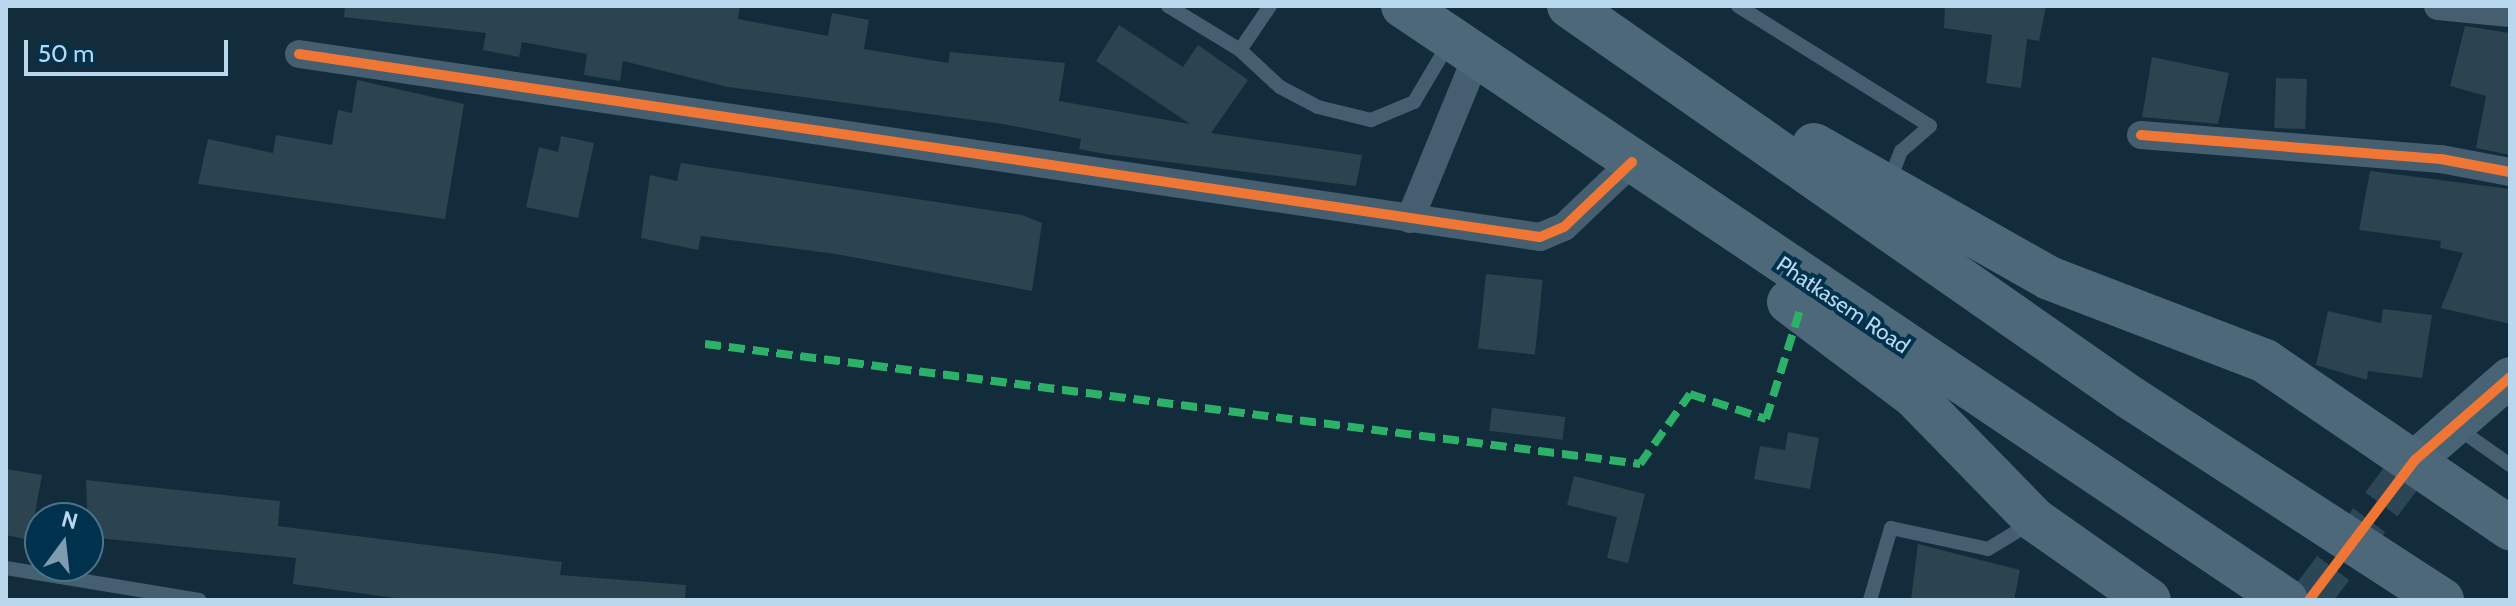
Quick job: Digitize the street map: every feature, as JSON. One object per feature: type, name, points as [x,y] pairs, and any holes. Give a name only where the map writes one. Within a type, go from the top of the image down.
[{"type":"highway","name":"Phatkasem Road","points":[[1403,6],[2076,463],[2286,600]]},
{"type":"highway","points":[[1569,6],[2131,398],[2442,600]]},
{"type":"highway","points":[[1730,116],[1776,123],[2049,278],[2265,361],[2415,460],[2510,528]]},
{"type":"highway","points":[[1742,236],[1760,280],[1913,395],[2035,520],[2149,600]]},
{"type":"street","points":[[2438,6],[2510,13]]},
{"type":"street","points":[[1410,219],[1464,48]]},
{"type":"street","points":[[299,54],[1540,237],[1564,227],[1632,162]]},
{"type":"street","points":[[2141,135],[2441,159],[2510,172]]},
{"type":"street","points":[[2415,460],[2510,377]]},
{"type":"lane","points":[[1168,6],[1240,50],[1280,87],[1318,107],[1371,120],[1414,102],[1464,48]]},
{"type":"lane","points":[[1240,50],[1270,6]]},
{"type":"lane","points":[[1738,6],[1930,126],[1901,151],[1887,186]]},
{"type":"lane","points":[[2452,425],[2510,465]]},
{"type":"lane","points":[[1870,600],[1891,528],[1988,549],[2035,520]]},
{"type":"lane","points":[[6,568],[199,600]]},
{"type":"building","points":[[345,6],[740,6],[738,19],[828,36],[832,13],[869,20],[864,49],[948,63],[950,52],[1065,63],[1059,101],[1190,124],[1096,61],[1119,25],[1183,67],[1198,45],[1248,80],[1211,133],[1362,155],[1356,186],[1105,154],[1079,149],[1081,139],[1003,124],[728,87],[623,61],[620,81],[584,75],[587,54],[522,42],[519,57],[483,50],[486,33],[344,17]]},
{"type":"building","points":[[1945,6],[2046,6],[2039,41],[2027,39],[2021,88],[1986,83],[1992,35],[1944,28]]},
{"type":"building","points":[[2465,26],[2510,33],[2510,155],[2476,148],[2486,96],[2450,86]]},
{"type":"building","points":[[2152,57],[2229,73],[2218,124],[2142,117]]},
{"type":"building","points":[[2276,78],[2307,79],[2305,129],[2274,128]]},
{"type":"building","points":[[357,80],[464,104],[445,219],[198,184],[208,139],[273,153],[276,135],[332,145],[338,110],[352,113]]},
{"type":"building","points":[[561,136],[594,143],[578,218],[526,207],[539,147],[558,152]]},
{"type":"building","points":[[681,163],[1022,215],[1042,223],[1032,291],[836,254],[701,236],[698,250],[641,238],[650,175],[677,181]]},
{"type":"building","points":[[2370,171],[2510,189],[2510,324],[2441,308],[2463,253],[2440,248],[2441,241],[2359,230]]},
{"type":"building","points":[[1486,274],[1543,280],[1535,355],[1478,349]]},
{"type":"building","points":[[2383,309],[2432,315],[2422,378],[2368,371],[2367,380],[2316,365],[2328,311],[2381,323]]},
{"type":"building","points":[[1492,408],[1565,417],[1563,440],[1489,431]]},
{"type":"building","points":[[1788,432],[1819,438],[1810,489],[1754,479],[1760,446],[1785,450]]},
{"type":"building","points":[[6,469],[42,475],[37,502],[24,502],[24,539],[6,535]]},
{"type":"building","points":[[1574,476],[1645,494],[1628,563],[1607,558],[1617,517],[1567,505]]},
{"type":"building","points":[[86,480],[280,501],[278,526],[562,562],[560,575],[686,585],[685,600],[410,600],[293,584],[296,558],[104,539],[104,502],[87,502]]},
{"type":"building","points":[[1918,544],[2020,570],[2014,600],[1911,600]]},
{"type":"tunnel","points":[[2309,600],[2415,460]]},
{"type":"marked path","points":[[705,344],[1640,464],[1690,394],[1766,419],[1800,310]]},
{"type":"cycle path","points":[[299,54],[1540,237],[1564,227],[1632,162]]},
{"type":"cycle path","points":[[2141,135],[2441,159],[2510,172]]},
{"type":"cycle path","points":[[2309,600],[2415,460],[2510,377]]}]
